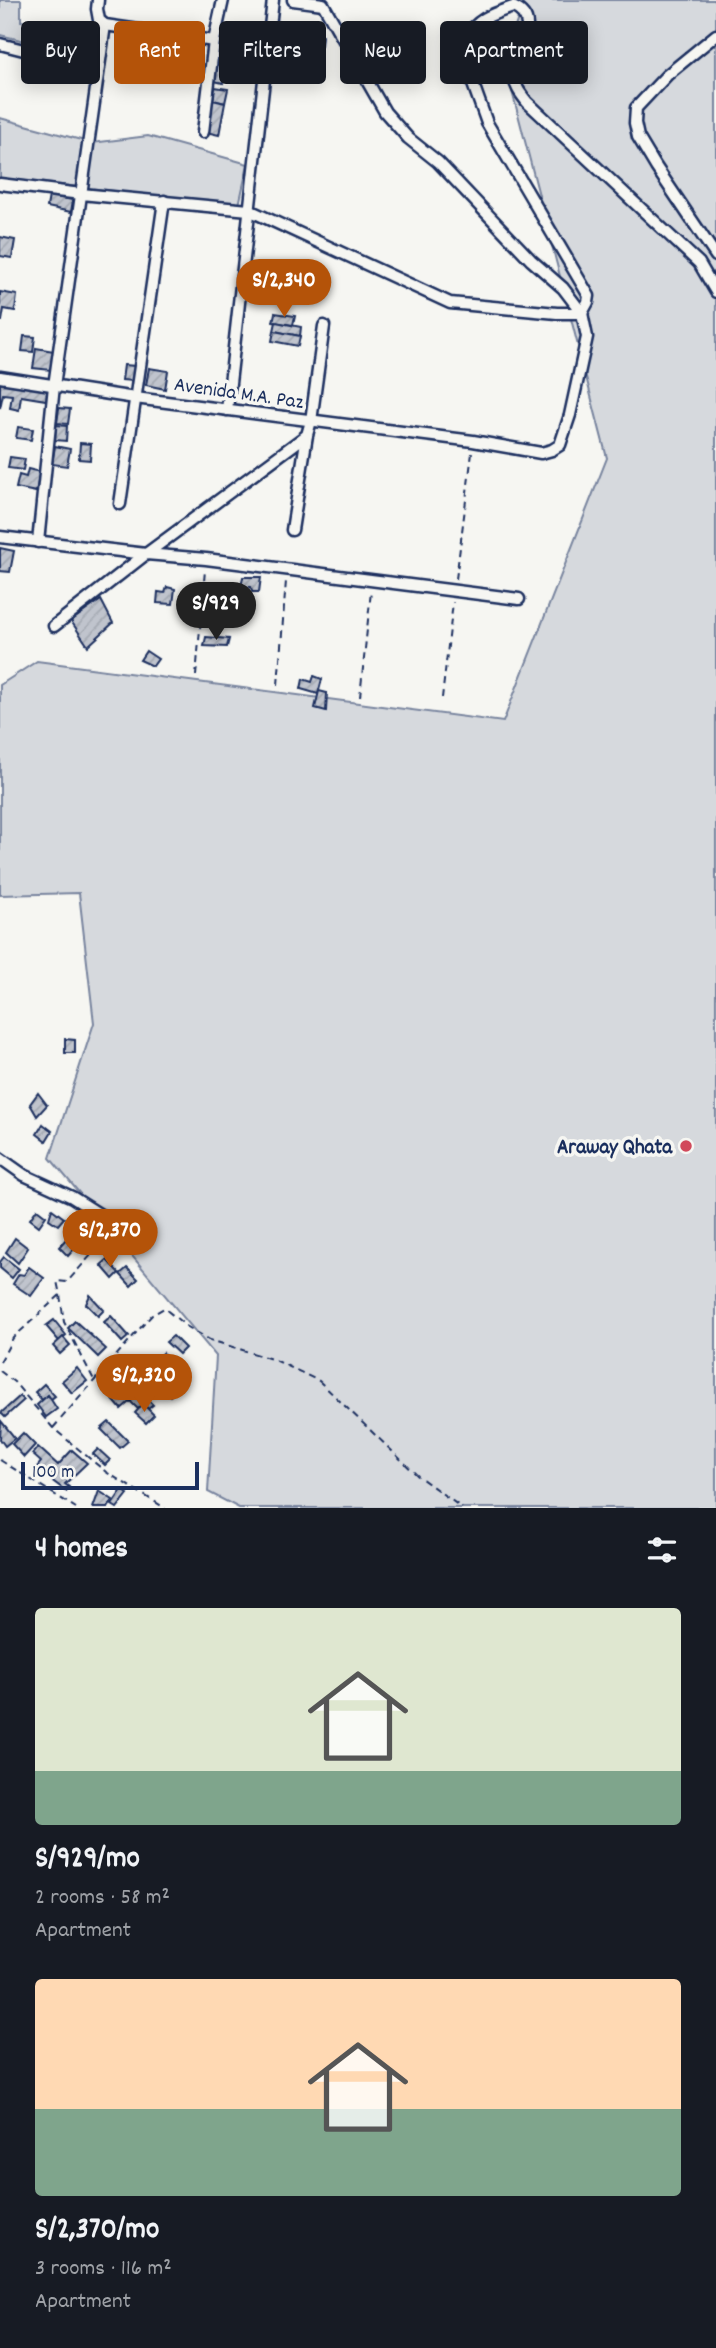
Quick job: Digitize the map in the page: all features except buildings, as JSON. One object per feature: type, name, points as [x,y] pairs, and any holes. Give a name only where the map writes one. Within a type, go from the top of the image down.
[{"type":"street","points":[[98,0],[99,20],[105,25],[214,41]]},
{"type":"street","points":[[203,132],[214,41],[223,0]]},
{"type":"street","points":[[227,410],[273,0]]},
{"type":"street","points":[[293,0],[322,2],[385,111],[408,138],[438,162],[522,251],[563,288],[582,313]]},
{"type":"street","points":[[582,313],[589,296],[487,122],[464,59],[463,40],[472,28],[489,15],[513,7],[522,11],[527,18],[527,32],[514,70],[517,89],[527,102],[699,263],[716,292]]},
{"type":"street","points":[[38,542],[54,386],[105,25]]},
{"type":"street","points":[[716,34],[667,75],[636,108],[635,123],[638,136],[656,167],[716,256]]},
{"type":"street","points":[[0,44],[21,49]]},
{"type":"street","points":[[0,184],[249,210],[450,303],[582,313]]},
{"type":"street","points":[[120,504],[164,201]]},
{"type":"street","name":"Avenida M.A. Paz","points":[[0,377],[135,398],[473,441],[541,453],[560,444],[570,415],[587,337],[582,313]]},
{"type":"street","points":[[292,530],[324,326]]},
{"type":"street","points":[[54,626],[307,435]]},
{"type":"street","points":[[0,537],[206,559],[519,598]]},
{"type":"street","points":[[0,1158],[24,1175],[72,1197],[118,1226]]},
{"type":"path","points":[[442,698],[473,441]]},
{"type":"path","points":[[196,676],[206,559]]},
{"type":"path","points":[[278,685],[288,569]]},
{"type":"path","points":[[360,697],[372,580]]},
{"type":"path","points":[[95,1381],[64,1322],[57,1281],[67,1282],[118,1226]]},
{"type":"path","points":[[0,1362],[13,1338],[60,1295]]},
{"type":"path","points":[[53,1428],[142,1325],[164,1308],[186,1326],[210,1340],[275,1360],[318,1381],[418,1476],[462,1508]]},
{"type":"path","points":[[0,1371],[14,1381],[53,1428],[106,1472],[165,1508]]},
{"type":"path","points":[[0,1460],[76,1508]]},
{"type":"shaded area","points":[[0,0],[21,0],[21,40],[0,35]]},
{"type":"shaded area","points":[[524,0],[716,0],[716,1508],[239,1508],[208,1492],[216,1356],[50,1158],[94,1023],[79,893],[0,895],[0,685],[37,661],[503,722],[607,458],[510,84],[588,84],[588,21],[517,21]]},
{"type":"shaded area","points":[[0,118],[92,143],[148,136],[248,164],[239,205],[0,178]]},
{"type":"place","name":"Araway Qhata","points":[[686,1146]]}]
